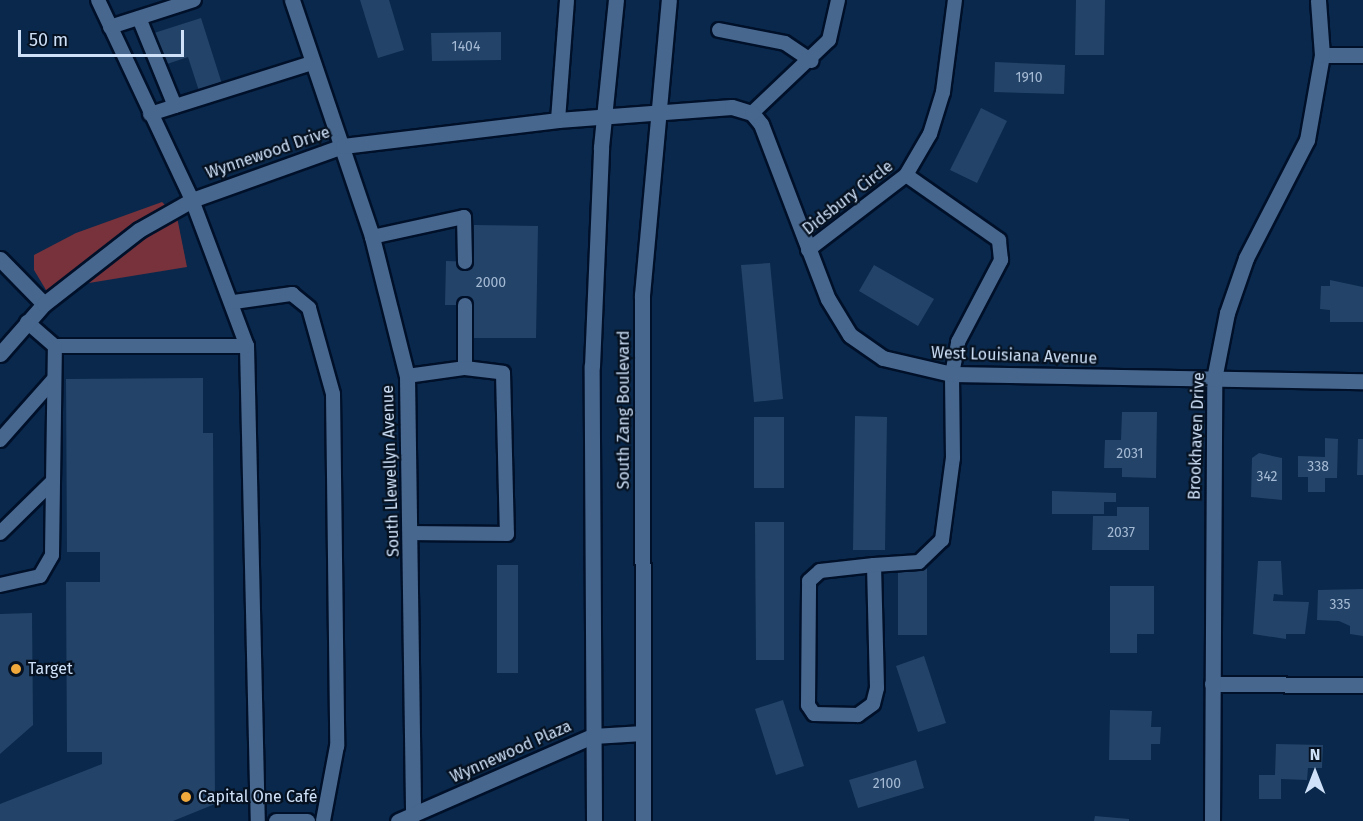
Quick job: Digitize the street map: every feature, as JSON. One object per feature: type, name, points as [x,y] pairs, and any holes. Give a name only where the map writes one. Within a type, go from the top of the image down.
[{"type":"street","name":"South Llewellyn Avenue","points":[[292,0],[372,237],[407,376],[412,533],[412,818]]},
{"type":"street","name":"South Zang Boulevard","points":[[594,821],[592,366],[604,115],[616,0]]},
{"type":"street","name":"South Zang Boulevard","points":[[643,821],[642,295],[657,110],[669,0]]},
{"type":"street","name":"Brookhaven Drive","points":[[1212,821],[1214,380],[1246,258],[1307,140],[1322,55],[1318,0]]},
{"type":"street","points":[[1322,55],[1363,55]]},
{"type":"street","points":[[604,115],[732,107],[752,112]]},
{"type":"street","name":"West Louisiana Avenue","points":[[752,112],[828,299],[850,334],[883,358],[952,374],[1363,381]]},
{"type":"street","name":"Wynnewood Drive","points":[[0,354],[44,304],[139,230],[192,200],[343,146],[604,115]]},
{"type":"street","points":[[0,259],[44,304]]},
{"type":"street","points":[[1212,684],[1363,685]]},
{"type":"street","name":"Wynnewood Plaza","points":[[398,821],[412,818],[593,736],[643,733]]},
{"type":"street","points":[[276,821],[307,821]]},
{"type":"lane","points":[[98,0],[192,200],[234,302],[247,346],[252,753],[258,821]]},
{"type":"lane","points":[[110,27],[194,0]]},
{"type":"lane","points":[[558,120],[567,0]]},
{"type":"lane","points":[[752,112],[812,61],[829,40],[838,0]]},
{"type":"lane","name":"Didsbury Circle","points":[[808,250],[906,176],[930,134],[943,92],[955,0]]},
{"type":"lane","points":[[139,18],[175,106]]},
{"type":"lane","points":[[719,30],[785,43],[812,61]]},
{"type":"lane","points":[[150,114],[312,63]]},
{"type":"lane","points":[[874,565],[877,688],[873,704],[858,715],[814,714],[807,705],[809,580],[820,571],[874,565],[919,562],[942,540],[954,458],[952,374],[958,342],[1001,260],[999,240],[906,176]]},
{"type":"lane","points":[[372,237],[465,217],[465,262]]},
{"type":"lane","points":[[234,302],[292,294],[309,308],[333,394],[337,746],[323,821]]},
{"type":"lane","points":[[465,305],[465,368]]},
{"type":"lane","points":[[27,322],[55,346],[247,346]]},
{"type":"lane","points":[[0,585],[40,576],[52,555],[55,346]]},
{"type":"lane","points":[[407,376],[465,368],[503,373],[507,534],[412,533]]},
{"type":"lane","points":[[0,440],[54,379]]},
{"type":"lane","points":[[0,533],[53,481]]},
{"type":"shaded area","points":[[162,202],[177,217],[187,267],[46,290],[34,270],[34,255],[76,233]]},
{"type":"building","points":[[360,0],[389,0],[404,50],[378,58]]},
{"type":"building","points":[[1076,0],[1105,0],[1104,55],[1075,55]]},
{"type":"building","points":[[201,18],[222,84],[199,91],[188,57],[161,66],[151,34]]},
{"type":"building","points":[[501,32],[501,60],[432,61],[431,33]]},
{"type":"building","points":[[995,62],[1065,65],[1064,94],[994,92]]},
{"type":"building","points":[[981,108],[1007,121],[977,183],[950,170]]},
{"type":"building","points":[[474,225],[538,226],[536,338],[474,338],[474,305],[445,305],[446,261],[473,262]]},
{"type":"building","points":[[770,263],[783,399],[754,402],[741,265]]},
{"type":"building","points":[[874,265],[934,299],[918,326],[859,291]]},
{"type":"building","points":[[1330,280],[1363,287],[1363,322],[1330,322],[1330,310],[1320,309],[1321,286],[1330,286]]},
{"type":"building","points":[[203,378],[203,433],[213,433],[215,804],[173,821],[0,821],[0,804],[102,764],[102,752],[67,752],[66,582],[100,582],[100,552],[67,552],[66,379]]},
{"type":"building","points":[[1122,412],[1157,412],[1156,478],[1122,477],[1122,468],[1104,468],[1105,440],[1121,440]]},
{"type":"building","points":[[855,416],[887,417],[885,550],[853,550]]},
{"type":"building","points":[[754,417],[784,417],[784,488],[754,488]]},
{"type":"building","points":[[1325,438],[1338,439],[1337,478],[1325,478],[1325,492],[1308,492],[1308,477],[1298,477],[1298,456],[1325,457]]},
{"type":"building","points":[[1358,439],[1363,439],[1363,475],[1357,475]]},
{"type":"building","points":[[1259,453],[1282,458],[1282,500],[1251,497],[1252,458]]},
{"type":"building","points":[[1052,491],[1116,493],[1116,502],[1104,502],[1104,514],[1052,514]]},
{"type":"building","points":[[1117,507],[1149,507],[1149,550],[1092,550],[1093,516],[1117,516]]},
{"type":"building","points":[[755,522],[784,522],[784,660],[756,660]]},
{"type":"building","points":[[1258,561],[1281,561],[1283,595],[1274,594],[1273,601],[1309,602],[1305,634],[1286,634],[1286,639],[1253,634]]},
{"type":"building","points":[[497,565],[518,565],[518,673],[497,673]]},
{"type":"building","points":[[898,566],[927,566],[927,635],[898,635]]},
{"type":"building","points":[[1110,586],[1154,586],[1154,634],[1137,634],[1137,653],[1110,653]]},
{"type":"building","points":[[1363,589],[1363,636],[1350,634],[1350,626],[1339,621],[1317,620],[1318,590]]},
{"type":"building","name":"Target","points":[[32,613],[33,725],[0,754],[0,614]]},
{"type":"building","points":[[924,656],[946,723],[918,732],[896,666]]},
{"type":"building","points":[[783,700],[804,766],[776,775],[755,709]]},
{"type":"building","points":[[1110,710],[1152,711],[1151,727],[1161,727],[1160,744],[1151,744],[1151,760],[1109,760]]},
{"type":"building","points":[[1276,744],[1323,745],[1322,768],[1308,768],[1307,780],[1281,779],[1281,799],[1259,799],[1259,775],[1275,775]]},
{"type":"building","points":[[916,760],[924,788],[858,808],[849,780]]},
{"type":"building","points":[[1095,816],[1129,819],[1129,821],[1094,821]]},
{"type":"place","name":"Target","points":[[16,669]]},
{"type":"place","name":"Capital One Café","points":[[186,797]]}]
